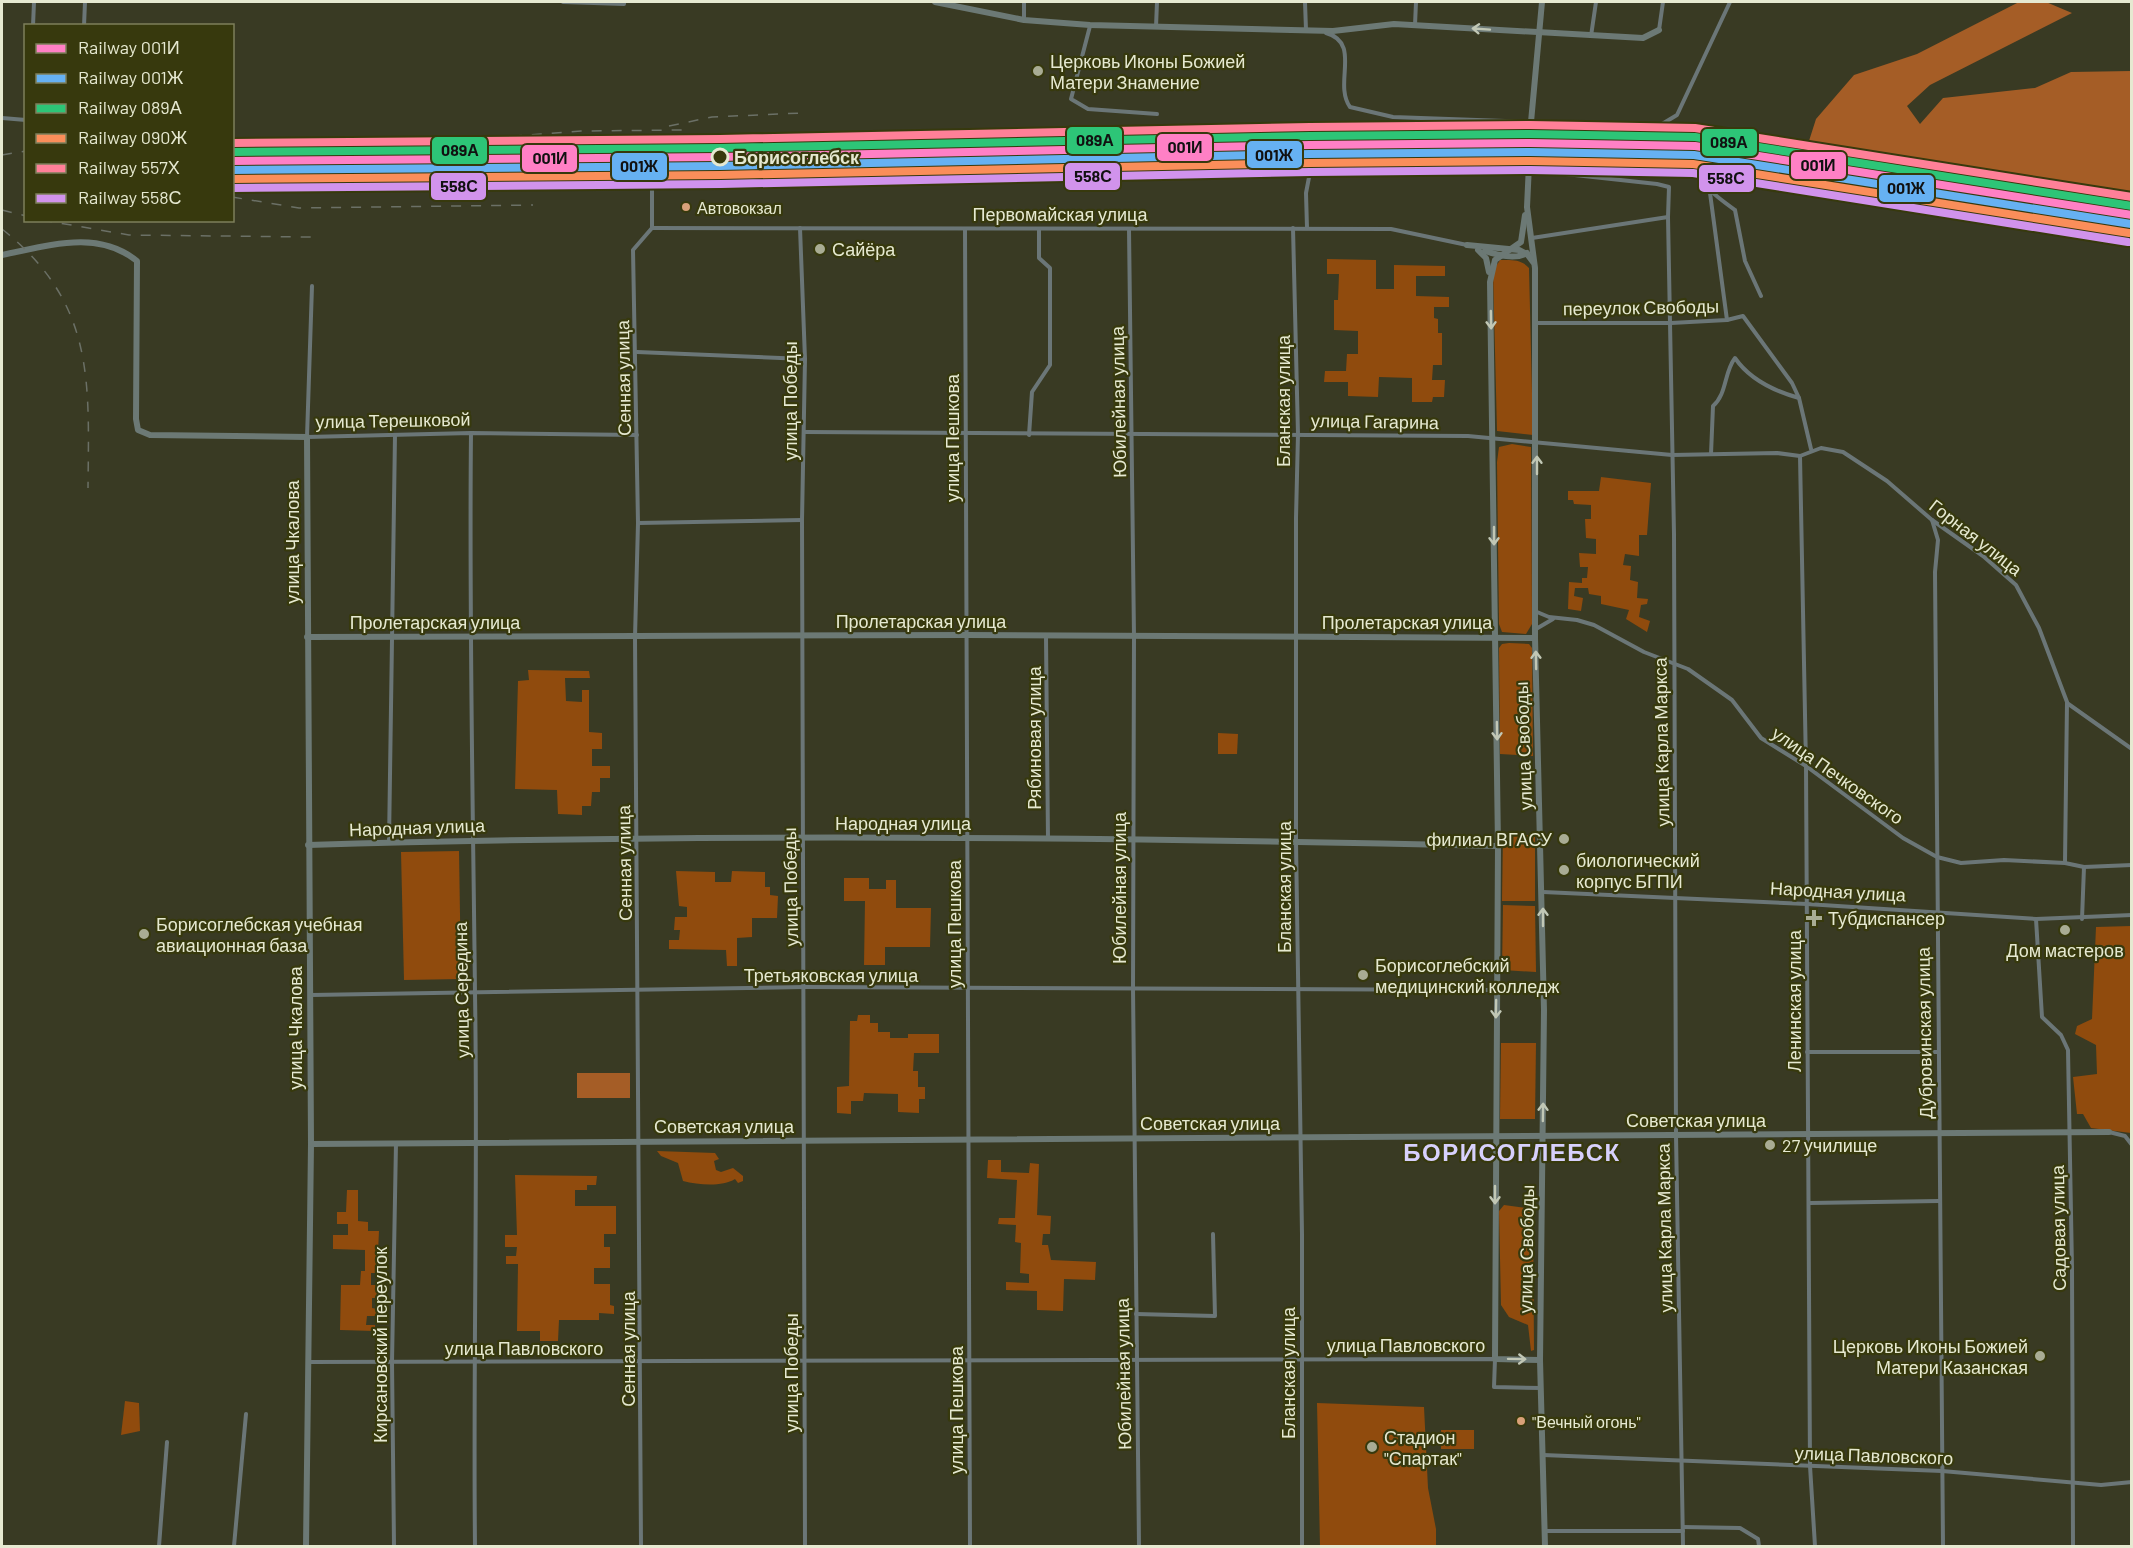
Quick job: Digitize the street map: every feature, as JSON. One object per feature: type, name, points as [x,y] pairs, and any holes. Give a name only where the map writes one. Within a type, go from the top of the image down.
[{"type":"street","points":[[33,24],[34,2]]},
{"type":"street","points":[[84,24],[85,2]]},
{"type":"street","points":[[563,2],[624,4],[624,2]]},
{"type":"street","points":[[935,2],[1024,20],[1090,25],[1306,31],[1415,25],[1539,34],[1643,38],[1659,30],[1663,2]]},
{"type":"street","points":[[1024,2],[1024,20]]},
{"type":"street","points":[[1156,27],[1157,2]]},
{"type":"street","points":[[1305,2],[1306,31]]},
{"type":"street","points":[[1415,25],[1416,2]]},
{"type":"street","name":"улица Свободы","points":[[1542,2],[1531,122],[1527,207],[1535,268],[1536,323],[1537,612],[1535,638],[1543,892],[1540,1360],[1545,1546]]},
{"type":"street","points":[[1591,36],[1596,2]]},
{"type":"street","points":[[1320,31],[1340,39],[1346,48],[1343,93],[1350,107],[1393,117],[1531,122],[1550,125],[1571,134],[1637,139],[1658,124],[1677,115],[1730,2]]},
{"type":"street","points":[[1090,25],[1071,99],[1088,109],[1157,114]]},
{"type":"street","points":[[1340,39],[1349,29]]},
{"type":"street","points":[[2,118],[24,120]]},
{"type":"street","points":[[1151,165],[1273,164],[1311,167],[1392,160],[1404,161],[1414,166],[1529,170],[1558,157],[1694,156],[1698,174],[1710,193],[1735,210],[1745,261],[1761,296]]},
{"type":"street","points":[[1307,228],[1306,193],[1311,167]]},
{"type":"street","name":"улица Карла Маркса","points":[[1529,170],[1669,187],[1676,1135],[1683,1546]]},
{"type":"street","name":"улица Свободы","points":[[1511,250],[1523,235],[1529,181]]},
{"type":"street","points":[[652,187],[652,228]]},
{"type":"street","name":"переулок Свободы","points":[[1536,323],[1727,321],[1710,193]]},
{"type":"street","points":[[1531,238],[1668,217]]},
{"type":"street","name":"Первомайская улица","points":[[652,228],[1390,229],[1467,245]]},
{"type":"street","name":"Сенная улица","points":[[641,1546],[635,637],[638,523],[637,352],[633,250],[652,228]]},
{"type":"street","name":"улица Победы","points":[[800,228],[805,359],[802,520],[805,1546]]},
{"type":"street","name":"Бланская улица","points":[[1293,228],[1298,434],[1296,842],[1302,1546]]},
{"type":"street","name":"Юбилейная улица","points":[[1129,229],[1134,637],[1132,988],[1140,1546]]},
{"type":"street","name":"улица Пешкова","points":[[965,230],[970,1546]]},
{"type":"street","points":[[1029,435],[1032,392],[1050,365],[1050,268],[1039,258],[1039,230]]},
{"type":"street","name":"улица Терешковой","points":[[2,255],[65,243],[101,243],[122,249],[137,261],[136,419],[138,430],[150,435],[307,437],[471,433],[637,435]]},
{"type":"street","points":[[1467,245],[1527,254]]},
{"type":"street","points":[[1467,245],[1501,255],[1521,257],[1527,254],[1531,245]]},
{"type":"street","points":[[1476,249],[1486,258],[1490,282]]},
{"type":"street","points":[[1501,255],[1511,250]]},
{"type":"street","name":"улица Свободы","points":[[1527,254],[1535,268]]},
{"type":"street","name":"улица Свободы","points":[[1495,1359],[1498,846],[1490,282],[1492,266],[1501,255]]},
{"type":"street","points":[[307,437],[312,286]]},
{"type":"street","points":[[1727,321],[1743,316],[1760,343],[1787,376],[1799,398],[1811,449],[1800,456]]},
{"type":"street","points":[[637,352],[805,359]]},
{"type":"street","points":[[1711,454],[1713,406],[1720,400],[1735,358],[1761,382],[1778,392],[1799,398]]},
{"type":"street","name":"улица Гагарина","points":[[804,432],[1029,435],[1298,434],[1493,438],[1537,444],[1672,455],[1777,453],[1800,456]]},
{"type":"street","name":"улица Середина","points":[[471,433],[469,637],[471,840],[476,991],[473,1361],[475,1546]]},
{"type":"street","points":[[389,843],[395,435]]},
{"type":"street","name":"улица Чкалова","points":[[306,1546],[311,1144],[307,437]]},
{"type":"street","name":"Горная улица","points":[[1811,449],[1832,448],[1843,452],[1887,481],[1932,520],[1983,556],[2016,585],[2039,628],[2067,702]]},
{"type":"street","name":"Ленинская улица","points":[[1800,456],[1806,766],[1810,1466],[1815,1546]]},
{"type":"street","points":[[638,523],[802,520]]},
{"type":"street","name":"Дубровинская улица","points":[[1932,520],[1938,540],[1935,572],[1936,912],[1943,1546]]},
{"type":"street","name":"улица Печковского","points":[[1537,612],[1549,617],[1594,625],[1688,669],[1732,700],[1761,738],[1806,766],[1903,838],[1937,857],[1961,863],[2004,860],[2065,863],[2084,867],[2132,865]]},
{"type":"street","points":[[1536,629],[1548,620],[1559,618]]},
{"type":"street","name":"Пролетарская улица","points":[[307,637],[1535,638]]},
{"type":"street","name":"Рябиновая улица","points":[[1046,637],[1048,839]]},
{"type":"street","points":[[2067,702],[2132,748]]},
{"type":"street","points":[[2065,863],[2067,702]]},
{"type":"street","name":"Народная улица","points":[[308,845],[471,840],[968,838],[1498,846]]},
{"type":"street","points":[[2082,919],[2084,867]]},
{"type":"street","name":"Народная улица","points":[[1543,892],[1807,904],[2036,920],[2132,915]]},
{"type":"street","name":"Садовая улица","points":[[2036,920],[2042,1017],[2061,1035],[2068,1050],[2073,1546]]},
{"type":"street","name":"Третьяковская улица","points":[[311,995],[805,987],[1496,990]]},
{"type":"street","points":[[1807,1052],[1938,1052]]},
{"type":"street","points":[[2109,1132],[2125,1136],[2132,1145]]},
{"type":"street","name":"Советская улица","points":[[311,1144],[2109,1132]]},
{"type":"street","name":"Кирсановский переулок","points":[[394,1546],[392,1362],[396,1143]]},
{"type":"street","points":[[1810,1203],[1939,1201]]},
{"type":"street","points":[[1136,1314],[1215,1316],[1213,1234]]},
{"type":"street","name":"улица Павловского","points":[[309,1362],[1136,1358],[1495,1359]]},
{"type":"street","points":[[1540,1360],[1495,1359],[1494,1387],[1541,1388]]},
{"type":"street","points":[[234,1546],[246,1414]]},
{"type":"street","points":[[159,1546],[167,1442]]},
{"type":"street","name":"улица Павловского","points":[[1542,1455],[1942,1471],[2101,1485],[2132,1482]]},
{"type":"street","points":[[1545,1531],[1740,1528],[1758,1539],[1759,1546]]},
{"type":"shaded area","points":[[2019,2],[2046,2],[2072,13],[1930,85],[1907,106],[1920,124],[1943,98],[2035,88],[2071,72],[2131,71],[2131,209],[1934,176],[1808,144],[1816,119],[1854,75],[1917,54]]},
{"type":"shaded area","points":[[1327,259],[1376,260],[1376,289],[1394,289],[1394,265],[1445,266],[1445,276],[1416,276],[1416,296],[1449,297],[1449,307],[1434,307],[1434,318],[1438,319],[1438,333],[1442,333],[1442,365],[1433,365],[1432,380],[1445,380],[1444,397],[1433,397],[1432,402],[1412,402],[1412,378],[1379,377],[1378,397],[1348,396],[1348,382],[1324,382],[1325,371],[1346,371],[1347,354],[1358,354],[1358,331],[1334,330],[1334,300],[1338,300],[1339,274],[1327,274]]},
{"type":"shaded area","points":[[1500,260],[1512,260],[1529,268],[1533,435],[1497,431],[1493,271]]},
{"type":"shaded area","points":[[1512,444],[1531,447],[1532,624],[1526,634],[1502,632],[1499,624],[1497,462],[1499,447]]},
{"type":"shaded area","points":[[1601,477],[1651,483],[1647,535],[1639,535],[1639,556],[1625,554],[1623,565],[1631,566],[1630,580],[1638,582],[1637,598],[1648,599],[1647,604],[1641,605],[1639,617],[1650,621],[1647,632],[1626,619],[1629,610],[1601,604],[1601,596],[1589,594],[1588,588],[1575,588],[1574,596],[1583,598],[1581,611],[1568,609],[1569,582],[1582,583],[1582,578],[1587,578],[1588,567],[1580,567],[1579,553],[1596,554],[1596,539],[1586,538],[1585,519],[1591,519],[1591,505],[1574,504],[1573,500],[1568,500],[1568,491],[1599,491]]},
{"type":"shaded area","points":[[1502,644],[1529,644],[1532,648],[1533,756],[1500,754],[1499,648]]},
{"type":"shaded area","points":[[528,670],[589,671],[590,678],[565,678],[566,701],[582,702],[582,690],[589,690],[589,732],[602,733],[602,749],[592,749],[592,766],[610,766],[610,778],[600,778],[600,792],[592,792],[591,806],[582,806],[582,815],[558,814],[557,790],[515,789],[518,681],[529,680]]},
{"type":"shaded area","points":[[1218,733],[1238,734],[1237,754],[1218,754]]},
{"type":"shaded area","points":[[1503,835],[1535,835],[1535,901],[1502,901]]},
{"type":"shaded area","points":[[459,851],[461,979],[404,980],[401,852]]},
{"type":"shaded area","points":[[676,871],[715,872],[715,882],[731,882],[732,871],[765,872],[765,887],[770,887],[770,895],[778,896],[777,918],[752,918],[752,937],[737,938],[737,966],[727,966],[726,950],[669,949],[669,940],[679,940],[680,930],[674,930],[675,917],[687,917],[687,907],[679,906]]},
{"type":"shaded area","points":[[844,878],[869,878],[869,889],[886,889],[886,880],[896,880],[896,908],[931,908],[930,947],[885,947],[885,965],[864,965],[865,901],[844,901]]},
{"type":"shaded area","points":[[1503,905],[1535,906],[1536,972],[1502,970]]},
{"type":"shaded area","points":[[2131,926],[2131,1133],[2091,1128],[2083,1114],[2077,1114],[2073,1077],[2097,1074],[2096,1045],[2075,1034],[2077,1026],[2092,1019],[2096,927]]},
{"type":"shaded area","points":[[858,1015],[870,1015],[870,1023],[878,1023],[878,1032],[890,1032],[890,1038],[908,1038],[908,1034],[939,1034],[939,1053],[914,1053],[913,1071],[918,1071],[918,1087],[925,1087],[925,1099],[919,1099],[919,1113],[898,1112],[898,1094],[864,1093],[863,1101],[851,1101],[851,1114],[837,1113],[837,1087],[849,1086],[850,1021],[857,1021]]},
{"type":"shaded area","points":[[1501,1043],[1536,1043],[1535,1119],[1500,1119]]},
{"type":"shaded area","points":[[577,1073],[630,1073],[630,1098],[577,1098]]},
{"type":"shaded area","points":[[657,1151],[715,1153],[719,1159],[714,1161],[716,1170],[721,1172],[733,1168],[743,1176],[743,1181],[738,1183],[735,1179],[724,1183],[696,1184],[683,1181],[678,1163],[661,1156]]},
{"type":"shaded area","points":[[988,1160],[1001,1160],[1001,1172],[1029,1173],[1030,1163],[1039,1164],[1037,1215],[1051,1216],[1050,1234],[1043,1234],[1042,1245],[1048,1245],[1051,1260],[1096,1262],[1095,1280],[1064,1279],[1063,1311],[1037,1310],[1037,1291],[1006,1290],[1006,1282],[1029,1283],[1029,1274],[1020,1273],[1021,1243],[1015,1242],[1016,1225],[998,1224],[999,1218],[1015,1218],[1017,1180],[987,1178]]},
{"type":"shaded area","points":[[515,1175],[597,1176],[596,1185],[587,1185],[587,1190],[575,1190],[575,1206],[616,1206],[616,1234],[604,1234],[604,1247],[610,1247],[610,1268],[594,1268],[594,1284],[610,1284],[610,1305],[614,1306],[614,1314],[599,1313],[599,1320],[559,1320],[558,1341],[540,1341],[540,1331],[517,1331],[518,1264],[506,1264],[506,1256],[516,1256],[517,1247],[505,1247],[505,1235],[517,1235]]},
{"type":"shaded area","points":[[347,1190],[358,1190],[358,1221],[368,1222],[368,1231],[379,1231],[377,1273],[371,1273],[371,1285],[378,1285],[378,1298],[372,1298],[372,1308],[377,1309],[377,1316],[367,1316],[366,1325],[375,1325],[375,1331],[340,1330],[341,1285],[360,1285],[361,1271],[365,1271],[365,1250],[333,1249],[333,1235],[348,1235],[348,1224],[337,1224],[337,1212],[346,1212]]},
{"type":"shaded area","points":[[1504,1205],[1533,1209],[1534,1350],[1531,1351],[1528,1325],[1509,1317],[1501,1305],[1499,1211]]},
{"type":"shaded area","points":[[125,1401],[139,1403],[140,1431],[121,1435]]},
{"type":"shaded area","name":"Стадион \"Спартак\"","points":[[1317,1403],[1424,1407],[1428,1488],[1436,1529],[1436,1546],[1320,1546]]},
{"type":"shaded area","points":[[1441,1430],[1474,1430],[1474,1449],[1441,1449]]},
{"type":"railway","points":[[669,126],[712,117],[802,113]]},
{"type":"railway","points":[[234,143],[461,140],[581,131],[684,130]]},
{"type":"railway","points":[[2,155],[24,151]]},
{"type":"railway","points":[[234,197],[299,208],[533,205]]},
{"type":"railway","points":[[2,210],[24,216]]},
{"type":"railway","points":[[54,222],[129,235],[312,237]]},
{"type":"railway","points":[[2,229],[32,257],[55,286],[70,315],[80,346],[86,378],[88,488]]},
{"type":"rail line","name":"557Х","points":[[234,143],[720,139],[1310,127],[1530,125],[1695,128],[2132,197]]},
{"type":"rail line","name":"089А","points":[[234,152],[720,148],[1310,136],[1530,134],[1695,137],[2132,206]]},
{"type":"rail line","name":"001И","points":[[234,161],[720,157],[1310,145],[1530,143],[1695,146],[2132,215]]},
{"type":"rail line","name":"001Ж","points":[[234,170],[720,166],[1310,154],[1530,152],[1694,155],[2131,224]]},
{"type":"rail line","name":"090Ж","points":[[234,179],[720,175],[1310,163],[1530,161],[1693,164],[2129,233]]},
{"type":"rail line","name":"558С","points":[[234,188],[721,184],[1310,172],[1530,170],[1693,173],[2128,242]]},
{"type":"place","name":"Церковь Иконы Божией Матери Знамение","points":[[1038,71]]},
{"type":"place","name":"Борисоглебск","points":[[720,157]]},
{"type":"place","name":"Автовокзал","points":[[686,207]]},
{"type":"place","name":"Сайёра","points":[[820,249]]},
{"type":"place","name":"филиал ВГАСУ","points":[[1564,839]]},
{"type":"place","name":"биологический корпус БГПИ","points":[[1564,870]]},
{"type":"place","name":"Тубдиспансер","points":[[1814,918]]},
{"type":"place","name":"Дом мастеров","points":[[2065,930]]},
{"type":"place","name":"Борисоглебская учебная авиационная база","points":[[144,934]]},
{"type":"place","name":"Борисоглебский медицинский колледж","points":[[1363,975]]},
{"type":"place","name":"27 училище","points":[[1770,1145]]},
{"type":"place","name":"Церковь Иконы Божией Матери Казанская","points":[[2040,1356]]},
{"type":"place","name":"\"Вечный огонь\"","points":[[1521,1421]]},
{"type":"place","name":"Стадион \"Спартак\"","points":[[1372,1447]]},
{"type":"district","name":"БОРИСОГЛЕБСК","points":[[1512,1151]]}]
